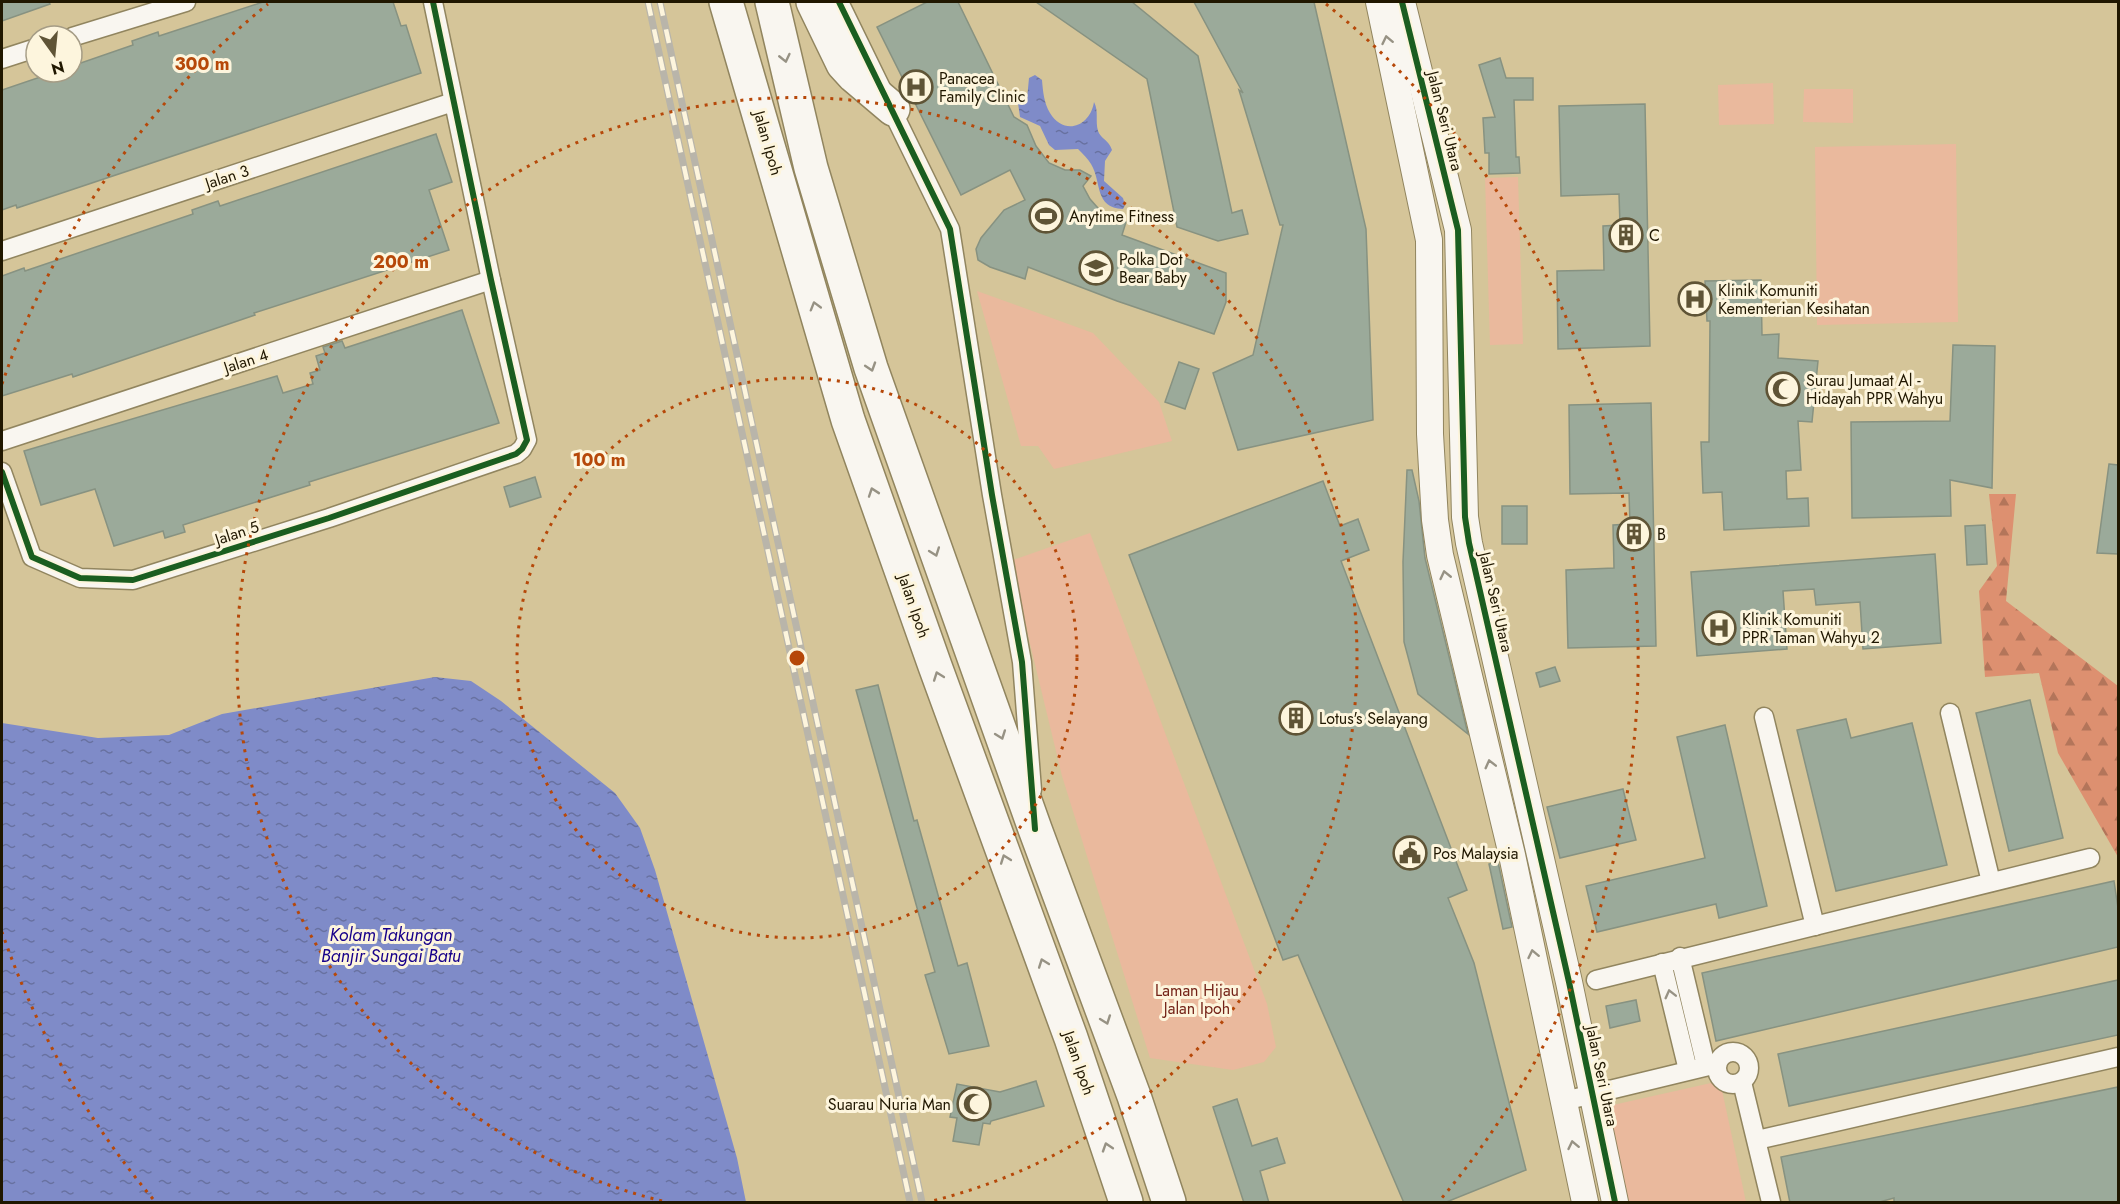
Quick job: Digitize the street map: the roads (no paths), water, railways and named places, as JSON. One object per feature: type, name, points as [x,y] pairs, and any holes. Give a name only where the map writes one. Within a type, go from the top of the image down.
[{"type":"highway","name":"Jalan Ipoh","points":[[726,2],[848,420],[1071,1038],[1126,1203]]},
{"type":"highway","points":[[772,2],[811,168],[871,368],[1035,829],[1130,1084],[1169,1203]]},
{"type":"highway","points":[[813,2],[843,64],[893,109]]},
{"type":"street","points":[[84,33],[186,2]]},
{"type":"street","points":[[433,2],[491,280]]},
{"type":"street","points":[[839,2],[950,229],[992,495],[1022,662],[1035,829]]},
{"type":"street","points":[[1379,2],[1429,240],[1430,434],[1438,543],[1512,855],[1585,1203]]},
{"type":"street","name":"Jalan Seri Utara","points":[[1402,2],[1458,230],[1465,517],[1469,543],[1569,982],[1616,1203]]},
{"type":"street","points":[[2,59],[24,52]]},
{"type":"street","name":"Jalan 3","points":[[2,251],[453,102]]},
{"type":"street","name":"Jalan 5","points":[[2,472],[32,557],[80,578],[133,580],[329,518],[516,454],[527,440],[491,280]]},
{"type":"street","name":"Jalan 4","points":[[2,441],[491,280]]},
{"type":"street","points":[[1950,713],[1991,882]]},
{"type":"street","points":[[1764,717],[1815,926]]},
{"type":"street","points":[[1596,980],[1680,957],[2090,858]]},
{"type":"street","points":[[1680,957],[1704,1067]]},
{"type":"street","points":[[1564,1101],[1704,1067],[1728,1053],[1736,1052],[1743,1055],[1750,1068],[1748,1076],[1735,1085],[1721,1079],[1718,1072],[1704,1067],[1662,963]]},
{"type":"street","points":[[1757,1140],[2118,1057]]},
{"type":"street","points":[[1742,1082],[1771,1203]]},
{"type":"water","points":[[1035,75],[1042,80],[1043,93],[1050,113],[1062,124],[1069,126],[1082,123],[1092,111],[1094,102],[1098,131],[1112,150],[1105,161],[1104,181],[1123,198],[1125,205],[1123,209],[1114,208],[1103,199],[1091,164],[1078,149],[1055,150],[1049,145],[1040,126],[1020,117],[1018,103],[1027,99],[1029,78]]},
{"type":"water","name":"Kolam Takungan Banjir Sungai Batu","points":[[435,677],[471,681],[501,701],[615,793],[640,828],[655,870],[737,1158],[746,1202],[2,1202],[2,723],[98,738],[169,735],[222,714]]},
{"type":"railway","points":[[648,2],[910,1202]]},
{"type":"railway","points":[[660,2],[922,1202]]},
{"type":"place","name":"Panacea Family Clinic","points":[[916,87]]},
{"type":"place","name":"Anytime Fitness","points":[[1046,216]]},
{"type":"place","name":"C","points":[[1626,235]]},
{"type":"place","name":"Polka Dot Bear Baby","points":[[1096,268]]},
{"type":"place","name":"Klinik Komuniti Kementerian Kesihatan","points":[[1695,299]]},
{"type":"place","name":"Surau Jumaat Al - Hidayah PPR Wahyu","points":[[1783,389]]},
{"type":"place","name":"B","points":[[1634,534]]},
{"type":"place","name":"Klinik Komuniti PPR Taman Wahyu 2","points":[[1719,628]]},
{"type":"place","name":"Lotus's Selayang","points":[[1296,718]]},
{"type":"place","name":"Pos Malaysia","points":[[1410,853]]},
{"type":"place","name":"Suarau Nuria Man","points":[[974,1104]]},
{"type":"park label","name":"Laman Hijau Jalan Ipoh","points":[[1197,999]]}]
